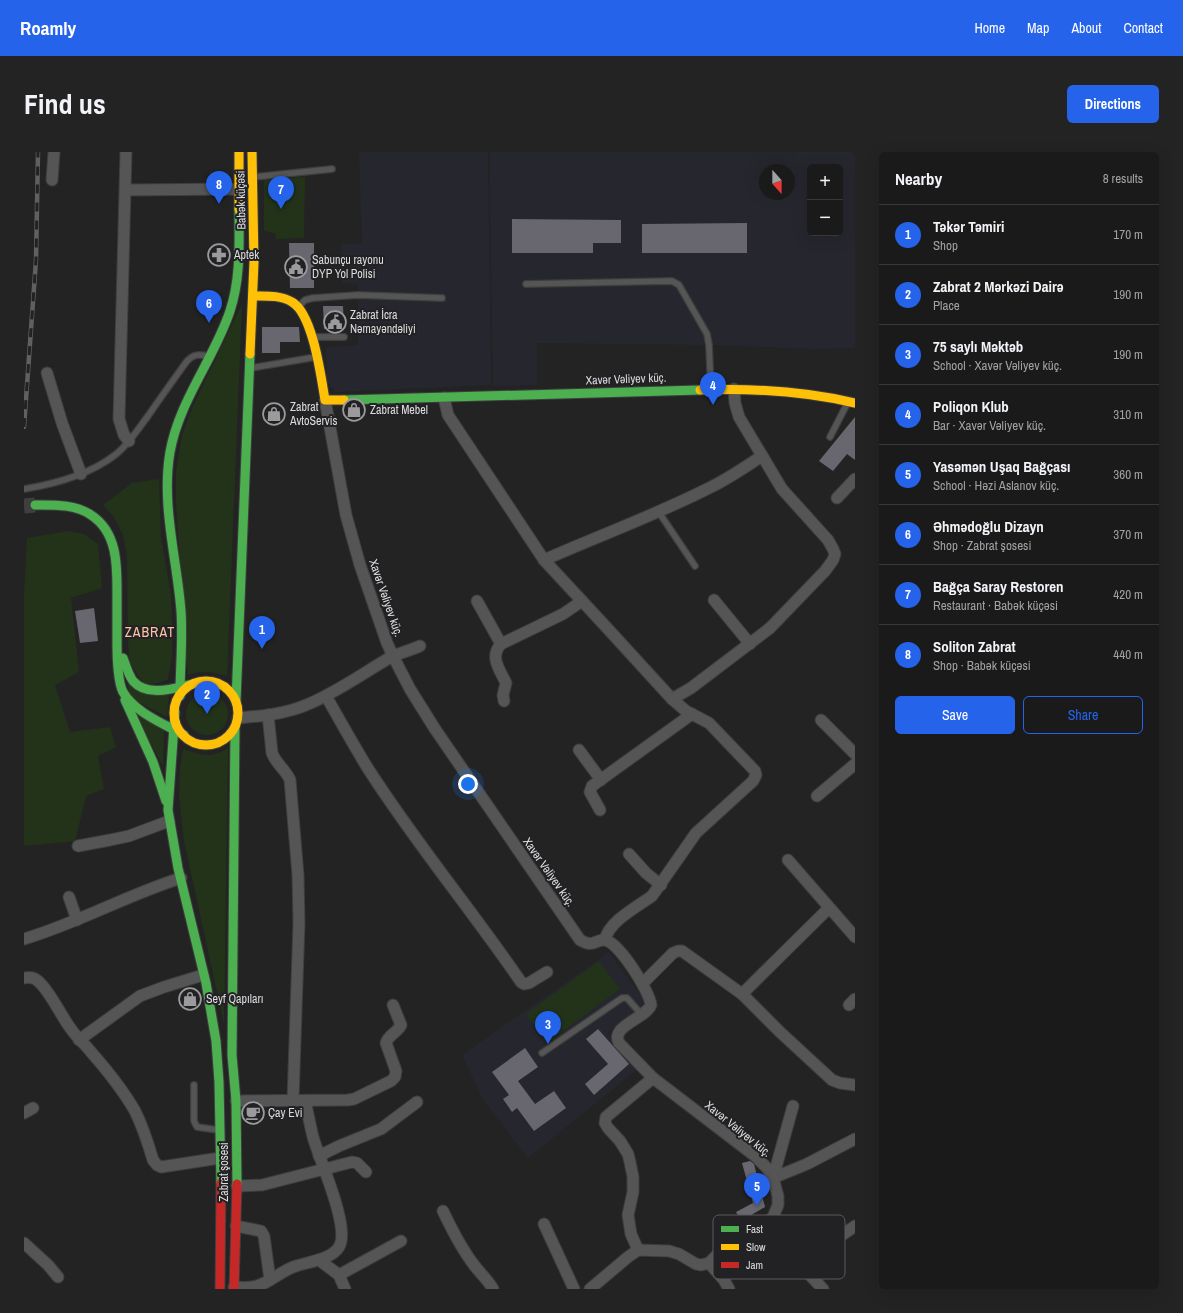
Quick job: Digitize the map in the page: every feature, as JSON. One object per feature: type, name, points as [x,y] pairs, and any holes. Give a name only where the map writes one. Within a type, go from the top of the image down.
[{"type":"main road","name":"Babək küçəsi","points":[[210,357],[224,327],[235,294],[240,245],[239,152]]},
{"type":"main road","name":"Babək küçəsi","points":[[236,701],[254,262],[252,152]]},
{"type":"main road","points":[[253,296],[277,297],[289,300],[298,306]]},
{"type":"main road","name":"Xavər Vəliyev küç.","points":[[298,306],[305,316],[312,337],[325,400],[444,398],[734,389],[796,392],[852,403]]},
{"type":"main road","points":[[169,816],[173,729],[176,704],[180,691],[182,625],[170,518],[168,471],[175,429],[210,357]]},
{"type":"main road","points":[[35,505],[55,505],[85,511],[98,520],[105,527],[110,536],[115,550],[117,564],[117,661],[122,691],[128,709],[156,767],[162,783],[169,816]]},
{"type":"main road","points":[[118,634],[127,673],[137,686],[143,689],[155,691],[180,691],[193,684],[210,681],[218,683],[232,694],[236,701],[238,710],[236,722],[227,737],[216,743],[208,745],[191,741],[184,735],[179,729],[175,712]]},
{"type":"main road","points":[[122,691],[134,707],[184,735]]},
{"type":"main road","name":"Zabrat şosesi","points":[[234,1288],[237,1186],[236,1100],[232,1054],[233,841],[236,722]]},
{"type":"main road","name":"Zabrat şosesi","points":[[169,816],[216,1042],[220,1102],[220,1289]]},
{"type":"street","points":[[52,180],[54,152]]},
{"type":"street","points":[[126,152],[119,413],[120,427],[129,441]]},
{"type":"street","points":[[126,190],[239,189]]},
{"type":"street","points":[[47,373],[62,423],[81,474]]},
{"type":"street","points":[[672,699],[691,688],[770,628],[825,571],[833,560],[833,549],[828,540],[782,489],[739,417],[734,403],[734,389]]},
{"type":"street","points":[[444,398],[448,415],[544,560],[672,699],[692,714],[709,724],[755,771],[756,775],[753,782],[696,833],[652,896],[612,925],[606,933],[604,940],[611,942],[618,949],[643,984],[651,1005],[642,1015]]},
{"type":"street","name":"Xavər Vəliyev küç.","points":[[325,400],[346,515],[360,565],[387,643],[410,689],[435,729],[580,940],[593,944],[604,940]]},
{"type":"street","points":[[544,560],[592,538],[658,512],[711,487],[762,456]]},
{"type":"street","points":[[837,498],[855,479]]},
{"type":"street","points":[[714,600],[750,644]]},
{"type":"street","points":[[477,601],[501,644]]},
{"type":"street","points":[[504,702],[503,695],[506,683],[498,669],[495,657],[497,649],[501,644],[563,614],[582,601]]},
{"type":"street","points":[[236,722],[289,711],[307,705],[326,696],[393,656],[420,646]]},
{"type":"street","points":[[326,696],[368,767],[408,826],[485,930],[521,982],[524,984],[529,983],[547,972]]},
{"type":"street","points":[[600,810],[590,792],[592,786],[692,714]]},
{"type":"street","points":[[268,715],[274,759],[288,774],[290,780],[298,875],[298,946],[293,1100]]},
{"type":"street","points":[[821,720],[855,754]]},
{"type":"street","points":[[580,750],[601,780]]},
{"type":"street","points":[[817,796],[854,768]]},
{"type":"street","points":[[78,846],[129,836],[169,816]]},
{"type":"street","points":[[629,854],[646,873],[661,885]]},
{"type":"street","points":[[788,860],[855,938]]},
{"type":"street","points":[[24,939],[77,920],[142,892],[181,878]]},
{"type":"street","points":[[69,897],[77,920]]},
{"type":"street","points":[[742,994],[829,908]]},
{"type":"street","points":[[643,984],[673,953],[678,951],[687,954],[742,994],[780,1032],[832,1080],[840,1083],[854,1084]]},
{"type":"street","points":[[79,1040],[140,996],[164,986],[203,975]]},
{"type":"street","points":[[24,978],[30,977],[37,980],[79,1040],[90,1050],[134,1110],[142,1125],[153,1160],[157,1165],[161,1167],[220,1158]]},
{"type":"street","points":[[236,1100],[348,1100],[354,1099],[391,1081],[395,1077],[396,1071],[386,1043],[387,1038],[399,1030],[401,1025],[393,1005]]},
{"type":"street","name":"Xavər Vəliyev küç.","points":[[642,1015],[620,1030],[616,1038],[619,1043],[653,1078],[755,1156],[773,1178]]},
{"type":"street","points":[[638,1250],[631,1234],[628,1215],[633,1192],[633,1177],[628,1154],[620,1141],[605,1123],[606,1117],[653,1078]]},
{"type":"street","points":[[234,1288],[252,1288],[295,1266],[319,1260],[336,1252],[340,1246],[342,1237],[341,1222],[326,1169],[319,1156],[313,1136],[305,1101]]},
{"type":"street","points":[[319,1156],[381,1129],[416,1102]]},
{"type":"street","points":[[774,1215],[778,1206],[778,1196],[773,1178],[793,1106]]},
{"type":"street","points":[[773,1178],[807,1164],[855,1139]]},
{"type":"street","points":[[237,1186],[262,1184],[352,1162],[357,1163],[366,1172]]},
{"type":"street","points":[[443,1211],[457,1238],[474,1265],[490,1283],[493,1289]]},
{"type":"street","points":[[544,1224],[574,1289]]},
{"type":"street","points":[[236,1226],[261,1231],[264,1236],[270,1280]]},
{"type":"street","points":[[845,1233],[855,1226]]},
{"type":"street","points":[[339,1275],[401,1241]]},
{"type":"street","points":[[24,1243],[48,1265],[58,1277]]},
{"type":"street","points":[[590,1289],[638,1250],[669,1251],[679,1254],[696,1264],[701,1265],[709,1263],[713,1259]]},
{"type":"street","points":[[319,1260],[339,1275],[345,1289]]},
{"type":"street","points":[[709,1263],[713,1268]]},
{"type":"street","points":[[723,1279],[729,1289]]},
{"type":"street","points":[[813,1279],[823,1289]]},
{"type":"lane","points":[[253,177],[332,169]]},
{"type":"lane","points":[[526,284],[672,281],[679,285],[707,334],[709,345],[711,390]]},
{"type":"lane","points":[[298,306],[305,300],[313,298],[358,295],[442,298]]},
{"type":"lane","points":[[312,337],[344,337]]},
{"type":"lane","points":[[24,489],[55,483],[81,474],[101,465],[116,455],[129,441],[187,361],[193,355],[200,354],[210,357]]},
{"type":"lane","points":[[250,368],[316,357]]},
{"type":"lane","points":[[830,437],[852,403]]},
{"type":"lane","points":[[658,512],[695,566]]},
{"type":"lane","points":[[542,1053],[622,998],[627,998],[642,1015]]},
{"type":"lane","points":[[194,1085],[195,1125],[197,1127],[220,1130]]},
{"type":"shaded area","points":[[359,152],[488,152],[491,385],[335,392],[327,381],[326,347],[358,345],[358,284],[342,283],[341,244],[362,243]]},
{"type":"shaded area","points":[[490,152],[855,152],[855,348],[815,349],[709,345],[537,343],[537,385],[493,386]]},
{"type":"shaded area","points":[[609,952],[647,1004],[608,1032],[638,1069],[528,1158],[482,1098],[462,1055]]},
{"type":"green space","points":[[305,177],[304,238],[276,239],[275,233],[264,231],[264,180]]},
{"type":"green space","points":[[242,304],[227,676],[208,672],[198,672],[188,675],[176,504],[176,472],[182,435],[193,406]]},
{"type":"green space","points":[[159,479],[161,536],[171,595],[172,657],[168,679],[159,683],[150,684],[143,683],[130,663],[128,643],[127,556],[123,535],[114,517],[103,505],[132,483]]},
{"type":"green space","points":[[68,531],[84,534],[98,544],[102,588],[71,598],[79,672],[55,685],[70,732],[110,727],[116,747],[98,756],[104,789],[86,796],[75,841],[24,846],[24,596],[27,538]]},
{"type":"green space","points":[[127,684],[169,695],[167,717],[131,698]]},
{"type":"green space","points":[[203,693],[211,693],[219,696],[225,702],[228,714],[225,726],[219,732],[211,735],[203,735],[195,732],[189,726],[186,718],[186,710],[189,702],[195,696]]},
{"type":"green space","points":[[141,717],[164,729],[163,767],[139,719]]},
{"type":"green space","points":[[228,748],[224,1024],[184,841],[179,797],[180,768],[183,749],[211,755]]},
{"type":"green space","points":[[599,961],[620,989],[547,1043],[526,1014]]},
{"type":"building","points":[[512,219],[621,220],[621,243],[593,243],[593,253],[512,253]]},
{"type":"building","points":[[747,223],[747,253],[642,253],[642,224]]},
{"type":"building","points":[[289,243],[314,243],[314,288],[290,288]]},
{"type":"building","points":[[323,306],[343,306],[344,328],[324,329]]},
{"type":"building","points":[[262,327],[299,327],[300,342],[280,342],[280,353],[262,353]]},
{"type":"building","points":[[855,417],[855,460],[847,454],[833,471],[819,461]]},
{"type":"building","points":[[94,608],[98,641],[80,643],[75,611]]},
{"type":"building","points":[[598,1029],[629,1064],[594,1095],[585,1084],[608,1064],[586,1039]]},
{"type":"building","points":[[525,1048],[538,1067],[518,1081],[535,1104],[554,1091],[566,1108],[534,1131],[517,1108],[512,1112],[503,1099],[509,1095],[492,1072]]},
{"type":"building","points":[[750,1161],[754,1164],[765,1207],[751,1215],[738,1215],[736,1212],[753,1203],[742,1163]]},
{"type":"tunnel","points":[[24,506],[35,505]]},
{"type":"railway","points":[[24,427],[36,260],[38,152]]},
{"type":"traffic: fast","points":[[180,696],[182,622],[168,512],[167,492],[170,452],[181,415],[223,329],[234,299],[239,260],[239,209]]},
{"type":"traffic: fast","points":[[236,701],[250,354]]},
{"type":"traffic: fast","points":[[344,400],[700,390]]},
{"type":"traffic: fast","points":[[35,505],[64,506],[85,511],[100,523],[107,531],[112,542],[116,564],[117,657],[121,688],[134,706],[159,722],[184,735]]},
{"type":"traffic: fast","points":[[123,658],[128,673],[133,681],[146,689],[162,690],[193,684]]},
{"type":"traffic: fast","points":[[125,700],[153,762],[166,801]]},
{"type":"traffic: fast","points":[[175,712],[168,810],[178,868],[206,983],[216,1041],[219,1082],[221,1183]]},
{"type":"traffic: fast","points":[[235,727],[232,1055],[236,1101],[237,1184]]},
{"type":"traffic: slow","points":[[239,152],[239,209]]},
{"type":"traffic: slow","points":[[250,354],[254,262],[252,152]]},
{"type":"traffic: slow","points":[[253,296],[273,296],[283,298],[292,302],[299,309],[311,332],[325,400],[344,400]]},
{"type":"traffic: slow","points":[[700,390],[778,391],[855,403]]},
{"type":"traffic: slow","points":[[206,681],[224,687],[232,695],[238,713],[232,731],[224,739],[206,745],[188,739],[180,731],[174,713],[180,695],[188,687],[206,681]]},
{"type":"traffic: jam","points":[[220,1289],[221,1183]]},
{"type":"traffic: jam","points":[[234,1289],[237,1184]]},
{"type":"place","name":"Soliton Zabrat","points":[[219,204]]},
{"type":"place","name":"Bağça Saray Restoren","points":[[281,209]]},
{"type":"place","name":"Aptek","points":[[219,255]]},
{"type":"place","name":"Sabunçu rayonu DYP Yol Polisi","points":[[296,267]]},
{"type":"place","name":"Zabrat İcra Nəmayəndəliyi","points":[[335,322]]},
{"type":"place","name":"Əhmədoğlu Dizayn","points":[[209,323]]},
{"type":"place","name":"Poliqon Klub","points":[[713,405]]},
{"type":"place","name":"Zabrat Mebel","points":[[354,410]]},
{"type":"place","name":"Zabrat AvtoServis","points":[[274,414]]},
{"type":"place","name":"Təkər Təmiri","points":[[262,649]]},
{"type":"place","name":"Zabrat 2 Mərkəzi Dairə","points":[[207,714]]},
{"type":"place","name":"Seyf Qapıları","points":[[190,999]]},
{"type":"place","name":"75 saylı Məktəb","points":[[548,1044]]},
{"type":"place","name":"Çay Evi","points":[[253,1113]]},
{"type":"place","name":"Yasəmən Uşaq Bağçası","points":[[757,1206]]},
{"type":"district","name":"ZABRAT","points":[[150,632]]}]
